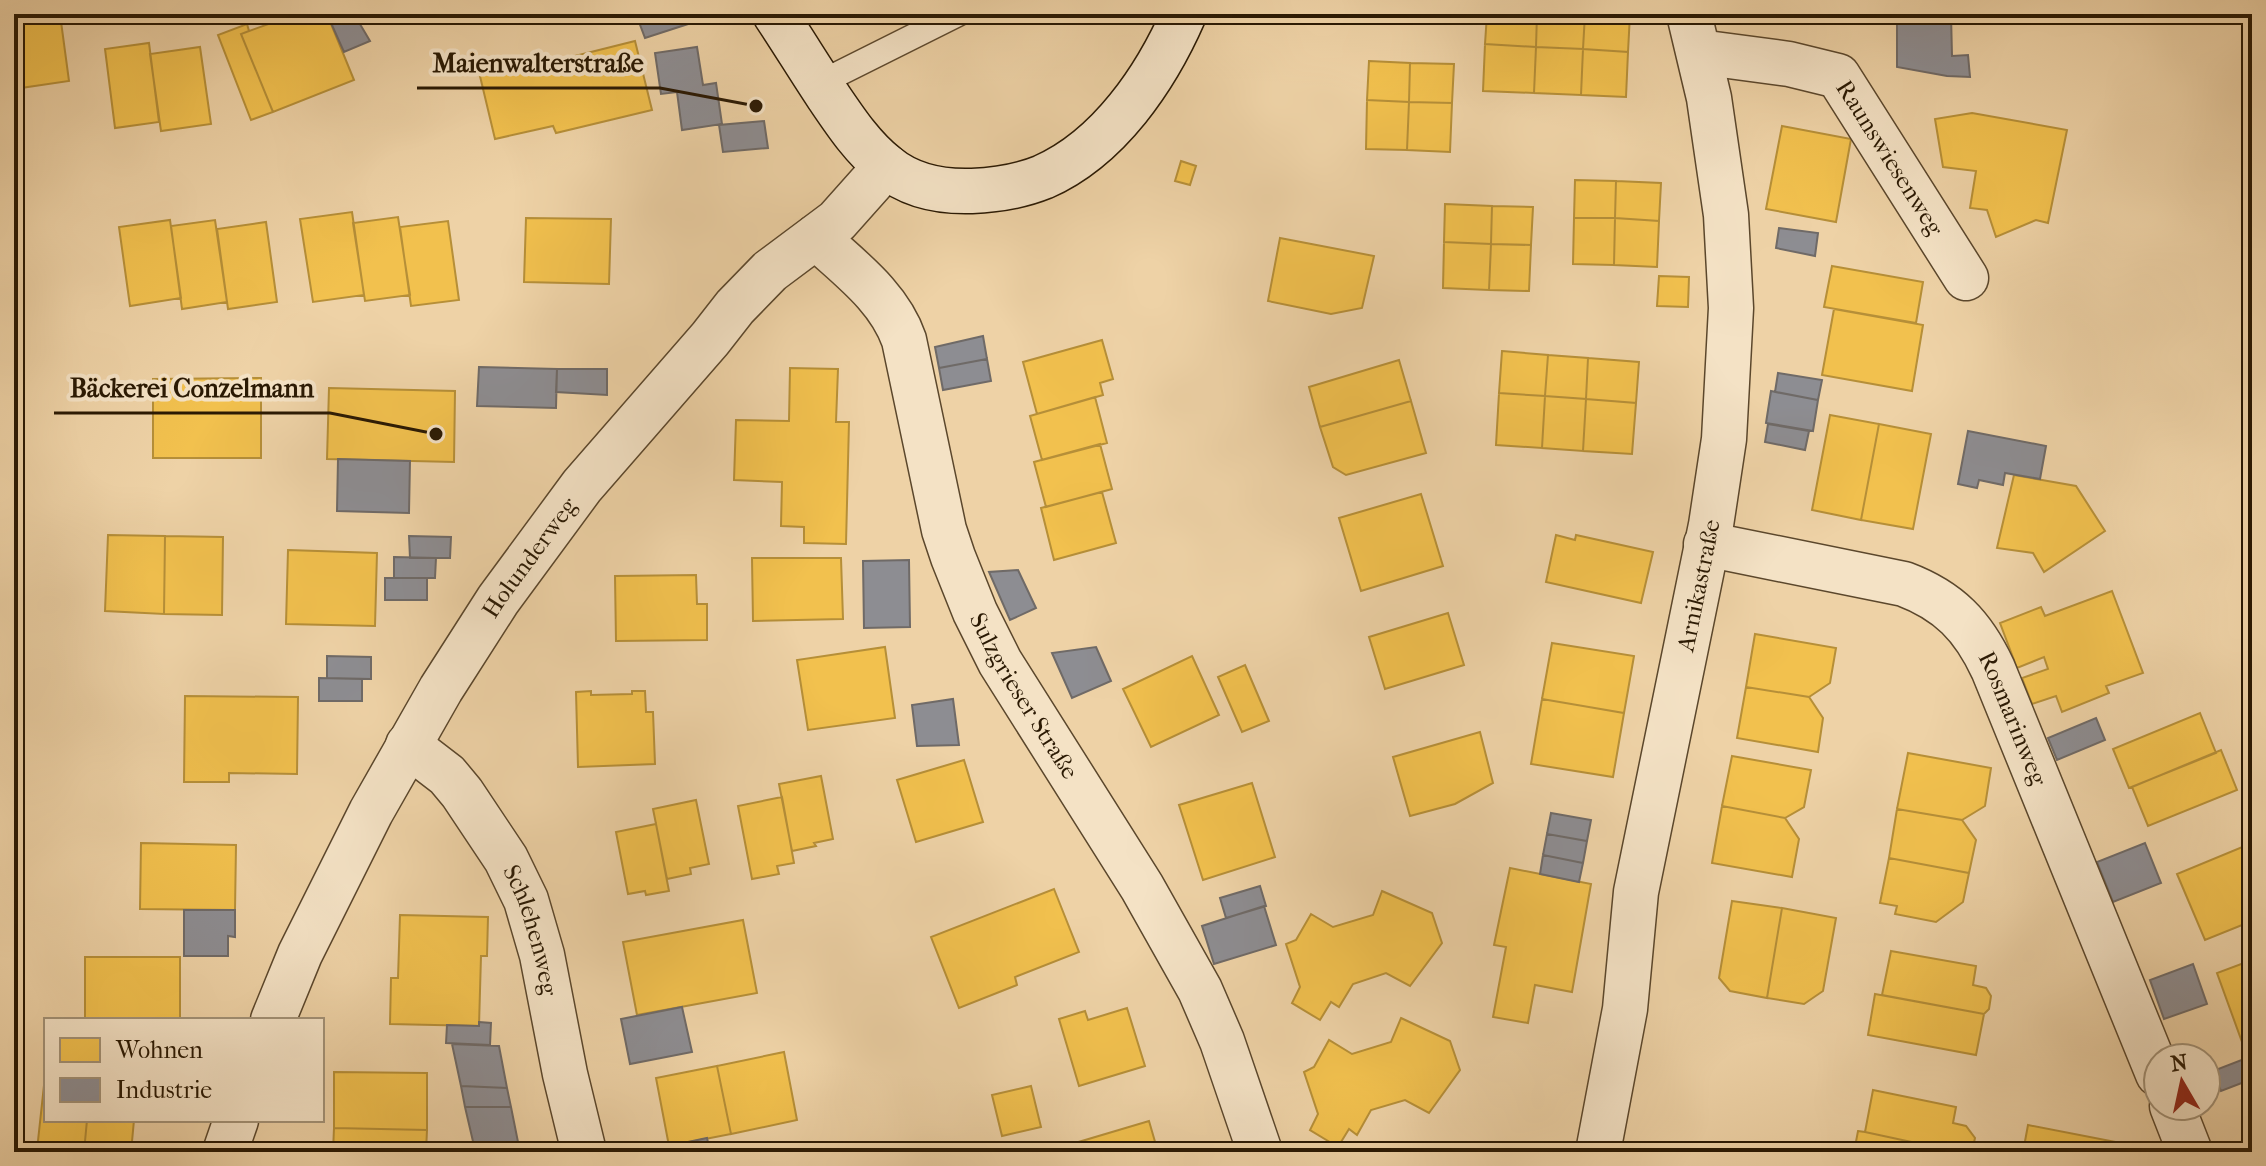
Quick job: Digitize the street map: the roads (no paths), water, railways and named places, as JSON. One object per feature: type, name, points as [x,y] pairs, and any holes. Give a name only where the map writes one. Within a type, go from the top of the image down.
[{"type":"street","points":[[775,14],[859,139],[886,166],[900,177],[917,184],[955,192],[1011,187],[1057,170],[1073,160],[1099,139],[1137,96],[1154,73],[1184,14]]},
{"type":"street","name":"Raunswiesenweg","points":[[1694,33],[1789,64],[1838,76],[1966,278]]},
{"type":"street","name":"Arnikastraße","points":[[1598,1152],[1625,1009],[1636,892],[1724,439],[1731,308],[1730,267],[1721,174],[1694,33]]},
{"type":"street","name":"Holunderweg","points":[[274,1018],[300,954],[338,876],[408,745],[498,600],[582,486],[747,293],[849,208],[886,166]]},
{"type":"street","name":"Sulzgrieser Straße","points":[[816,237],[878,296],[893,315],[904,340],[944,530],[975,612],[1000,662],[1142,887],[1200,990],[1222,1041],[1260,1152]]},
{"type":"street","name":"Rosmarinweg","points":[[1706,544],[1904,584],[1932,595],[1966,625],[1993,669],[2145,1042]]},
{"type":"street","name":"Schlehenweg","points":[[408,745],[447,775],[462,793],[506,859],[526,900],[542,955],[584,1152]]},
{"type":"street","points":[[225,1152],[235,1122]]},
{"type":"street","points":[[2178,1122],[2190,1152]]},
{"type":"lane","points":[[820,83],[958,14]]},
{"type":"place","name":"Maienwalterstraße","points":[[756,106]]},
{"type":"place","name":"Bäckerei Conzelmann","points":[[436,434]]}]
